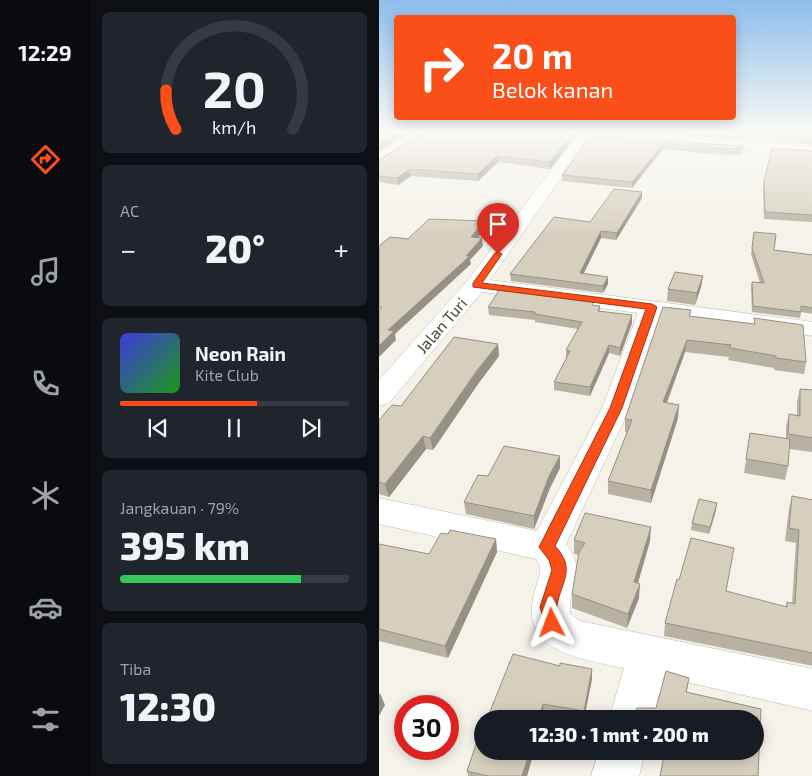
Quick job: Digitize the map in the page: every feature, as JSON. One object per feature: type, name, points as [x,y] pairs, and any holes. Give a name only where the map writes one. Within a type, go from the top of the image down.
[{"type":"street","name":"Jalan Turi","points":[[379,397],[476,285],[560,167]]},
{"type":"street","points":[[476,285],[812,329]]},
{"type":"street","points":[[547,547],[616,408],[652,307]]},
{"type":"street","points":[[379,511],[547,547],[556,558],[560,570],[548,607],[552,623],[559,632],[572,638],[812,690]]},
{"type":"street","points":[[634,710],[649,655]]},
{"type":"street","points":[[615,776],[619,760]]},
{"type":"building","points":[[379,167],[485,167],[478,174],[410,169],[397,178],[379,176]]},
{"type":"building","points":[[568,167],[644,167],[632,182],[562,175]]},
{"type":"building","points":[[767,167],[813,167],[813,215],[765,212],[764,181]]},
{"type":"building","points":[[614,189],[642,192],[617,233],[601,231],[580,273],[608,277],[603,286],[510,274],[554,217],[590,222]]},
{"type":"building","points":[[429,219],[484,221],[471,237],[482,238],[466,256],[470,256],[388,330],[394,331],[379,346],[379,310],[382,307],[379,307],[379,246],[390,237],[408,239]]},
{"type":"building","points":[[754,232],[776,234],[774,250],[813,255],[813,308],[801,306],[801,312],[753,306],[752,282],[764,283],[752,248]]},
{"type":"building","points":[[675,272],[703,276],[697,293],[668,289]]},
{"type":"building","points":[[500,289],[594,301],[592,305],[600,306],[598,311],[632,315],[620,348],[609,345],[590,387],[554,382],[570,351],[566,350],[582,322],[535,314],[535,312],[488,307]]},
{"type":"building","points":[[663,307],[691,310],[689,316],[755,324],[754,318],[803,325],[806,362],[776,358],[776,356],[730,348],[731,345],[687,340],[663,402],[679,405],[651,490],[608,481],[632,420],[625,419]]},
{"type":"building","points":[[454,337],[498,344],[430,438],[423,436],[385,484],[379,482],[379,420],[392,405],[401,406]]},
{"type":"building","points":[[800,389],[813,390],[813,438],[788,434],[789,414],[800,416]]},
{"type":"building","points":[[750,433],[790,439],[788,466],[746,459]]},
{"type":"building","points":[[504,446],[560,456],[549,476],[534,516],[464,502],[478,475],[488,476]]},
{"type":"building","points":[[792,496],[813,500],[813,653],[665,623],[691,538],[734,548],[726,591],[787,607],[787,602],[795,604],[799,530],[789,528]]},
{"type":"building","points":[[699,499],[717,503],[710,527],[692,523]]},
{"type":"building","points":[[585,513],[651,527],[634,582],[640,584],[628,614],[572,594],[579,552],[585,543],[574,540]]},
{"type":"building","points":[[450,530],[496,539],[445,646],[379,629],[379,544],[429,554],[441,533],[448,534]]},
{"type":"building","points":[[513,654],[560,666],[560,663],[592,669],[584,710],[543,704],[541,710],[491,710]]},
{"type":"building","points":[[666,671],[689,678],[686,692],[761,709],[636,710],[637,708],[656,708]]},
{"type":"building","points":[[474,750],[474,760],[527,760],[522,776],[488,776],[467,771]]},
{"type":"building","points":[[663,760],[759,760],[758,776],[660,776]]},
{"type":"route","points":[[498,254],[476,285],[652,307],[616,408],[547,547],[556,558],[560,570],[548,607],[552,623]]}]
